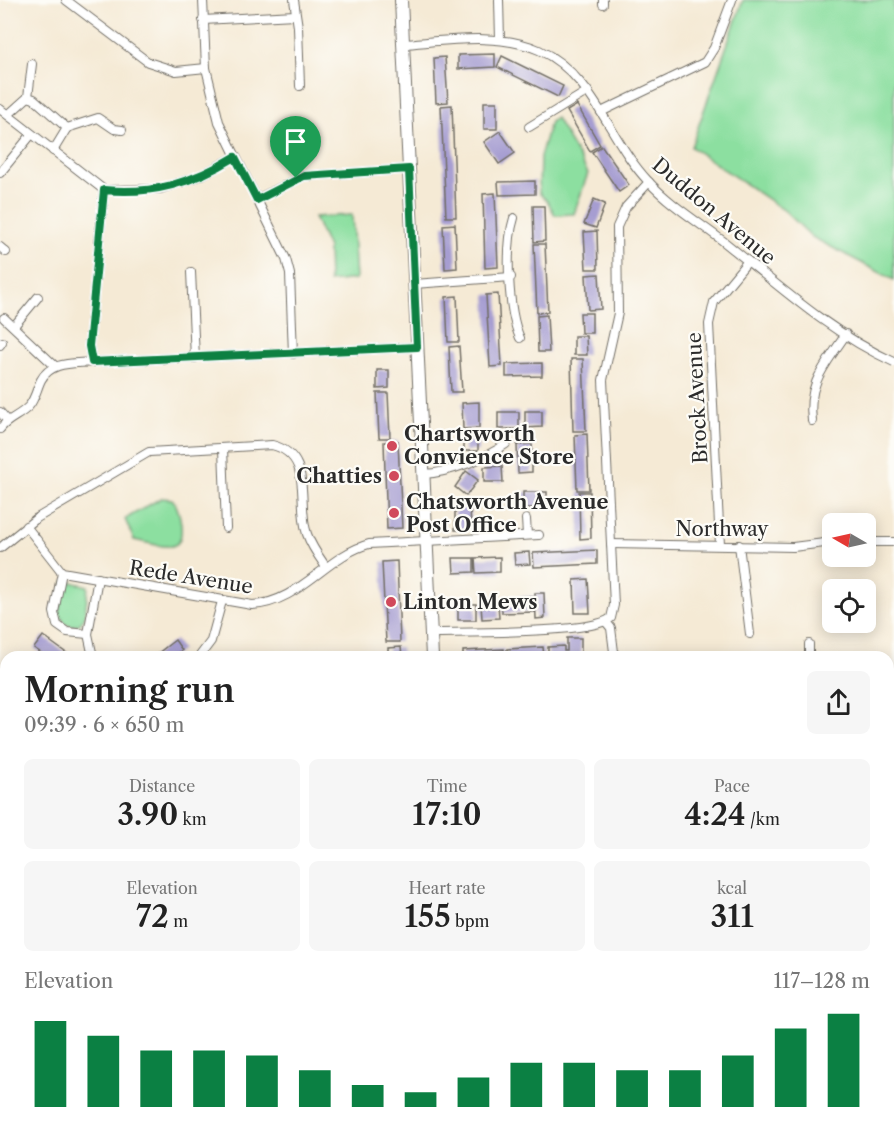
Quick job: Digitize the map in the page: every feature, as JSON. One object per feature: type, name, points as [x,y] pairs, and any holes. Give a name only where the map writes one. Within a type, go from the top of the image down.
[{"type":"street","points":[[66,0],[148,62],[176,70],[206,68]]},
{"type":"street","points":[[203,0],[206,68],[219,122],[288,267],[293,354]]},
{"type":"street","points":[[294,0],[298,27],[300,86]]},
{"type":"street","points":[[401,0],[432,651]]},
{"type":"street","points":[[499,0],[500,40]]},
{"type":"street","points":[[601,112],[705,62],[714,48],[732,0]]},
{"type":"street","points":[[203,20],[295,15]]},
{"type":"street","name":"Duddon Avenue","points":[[403,44],[500,40],[528,46],[555,59],[588,91],[626,155],[649,182],[800,304],[894,362]]},
{"type":"street","points":[[8,115],[28,97],[32,64]]},
{"type":"street","points":[[529,127],[588,91]]},
{"type":"street","points":[[28,97],[34,99],[67,128]]},
{"type":"street","points":[[0,109],[104,190],[160,189],[200,176],[235,157]]},
{"type":"street","points":[[53,151],[67,128],[98,118],[114,129],[122,130]]},
{"type":"street","points":[[0,173],[31,135]]},
{"type":"street","points":[[257,200],[304,176],[409,169]]},
{"type":"street","points":[[431,633],[552,629],[606,622],[611,618],[614,606],[603,380],[618,313],[617,227],[626,207],[649,182]]},
{"type":"street","points":[[92,362],[89,346],[104,190]]},
{"type":"street","points":[[514,218],[509,233],[511,277],[514,324],[520,338]]},
{"type":"street","name":"Brock Avenue","points":[[720,545],[709,324],[714,302],[748,261]]},
{"type":"street","points":[[191,272],[195,358]]},
{"type":"street","points":[[414,284],[511,277]]},
{"type":"street","points":[[14,326],[38,297]]},
{"type":"street","points":[[3,318],[55,366]]},
{"type":"street","points":[[812,421],[810,401],[813,388],[846,334]]},
{"type":"street","points":[[0,429],[7,420],[21,414],[31,404],[41,379],[55,366],[92,362],[417,347]]},
{"type":"street","points":[[0,412],[7,420]]},
{"type":"street","points":[[424,474],[447,471],[472,460],[482,459],[506,444]]},
{"type":"street","points":[[0,548],[26,526],[149,452],[272,445],[294,456],[300,471],[307,534],[326,567]]},
{"type":"street","points":[[223,448],[226,528]]},
{"type":"street","points":[[526,519],[527,535]]},
{"type":"street","points":[[26,526],[62,572],[54,612],[57,624],[67,632],[88,634]]},
{"type":"street","name":"Rede Avenue","points":[[62,572],[252,605],[272,603],[326,567],[369,544],[428,539],[539,535]]},
{"type":"street","points":[[876,542],[894,542]]},
{"type":"street","name":"Northway","points":[[611,544],[793,546],[822,543]]},
{"type":"street","points":[[739,545],[750,634]]},
{"type":"street","points":[[92,651],[88,634],[98,578]]},
{"type":"street","points":[[204,651],[211,641],[222,601]]},
{"type":"street","points":[[606,622],[611,628],[615,651]]},
{"type":"street","points":[[809,644],[809,651]]},
{"type":"green space","points":[[743,0],[894,0],[894,280],[812,237],[785,211],[691,147]]},
{"type":"green space","points":[[556,118],[588,173],[574,214],[555,215],[548,202],[539,193],[540,157],[550,122]]},
{"type":"green space","points":[[352,215],[356,279],[329,282],[328,248],[314,217]]},
{"type":"green space","points":[[161,498],[172,499],[178,509],[181,524],[180,539],[172,546],[134,540],[125,519]]},
{"type":"green space","points":[[64,582],[88,586],[85,616],[80,624],[72,626],[65,624],[59,613]]},
{"type":"building","points":[[495,54],[495,67],[458,69],[458,55]]},
{"type":"building","points":[[502,56],[563,86],[558,97],[497,67]]},
{"type":"building","points":[[445,57],[448,102],[436,103],[434,58]]},
{"type":"building","points":[[484,102],[497,102],[497,129],[484,129]]},
{"type":"building","points":[[452,105],[456,217],[446,217],[441,106]]},
{"type":"building","points":[[577,105],[600,145],[590,151],[567,111]]},
{"type":"building","points":[[500,131],[515,153],[499,164],[484,142]]},
{"type":"building","points":[[602,146],[629,185],[619,192],[592,152]]},
{"type":"building","points":[[535,181],[535,194],[499,195],[498,182]]},
{"type":"building","points":[[495,193],[498,267],[485,268],[483,194]]},
{"type":"building","points":[[594,199],[605,204],[596,228],[584,224]]},
{"type":"building","points":[[533,206],[544,206],[545,241],[534,242]]},
{"type":"building","points":[[455,224],[457,268],[445,269],[443,225]]},
{"type":"building","points":[[597,231],[598,269],[586,269],[584,232]]},
{"type":"building","points":[[534,244],[545,244],[548,312],[537,313]]},
{"type":"building","points":[[599,274],[601,309],[588,310],[586,275]]},
{"type":"building","points":[[498,294],[502,366],[490,367],[486,295]]},
{"type":"building","points":[[457,296],[459,342],[448,342],[446,297]]},
{"type":"building","points":[[580,313],[592,313],[592,333],[581,333]]},
{"type":"building","points":[[547,315],[549,352],[538,352],[537,316]]},
{"type":"building","points":[[574,336],[586,336],[587,355],[574,355]]},
{"type":"building","points":[[459,346],[462,392],[451,392],[449,347]]},
{"type":"building","points":[[571,359],[583,359],[586,431],[573,431]]},
{"type":"building","points":[[542,363],[542,376],[506,377],[506,364]]},
{"type":"building","points":[[377,370],[389,370],[389,388],[377,389]]},
{"type":"building","points":[[377,393],[388,393],[390,438],[379,438]]},
{"type":"building","points":[[479,402],[479,428],[463,429],[462,403]]},
{"type":"building","points":[[525,411],[542,411],[542,427],[525,428]]},
{"type":"building","points":[[498,412],[519,412],[519,429],[498,429]]},
{"type":"building","points":[[464,433],[478,433],[478,451],[464,451]]},
{"type":"building","points":[[587,434],[589,490],[577,490],[575,435]]},
{"type":"building","points":[[398,441],[402,528],[387,529],[384,442]]},
{"type":"building","points":[[532,444],[532,472],[518,473],[517,445]]},
{"type":"building","points":[[502,466],[503,482],[484,482],[484,467]]},
{"type":"building","points":[[466,471],[478,480],[466,496],[455,487]]},
{"type":"building","points":[[523,492],[547,492],[547,508],[523,508]]},
{"type":"building","points":[[579,492],[590,492],[591,538],[580,539]]},
{"type":"building","points":[[470,505],[471,530],[455,530],[455,506]]},
{"type":"building","points":[[597,550],[597,564],[534,567],[533,553]]},
{"type":"building","points":[[529,552],[530,564],[515,565],[514,553]]},
{"type":"building","points":[[500,557],[500,572],[476,573],[475,558]]},
{"type":"building","points":[[453,558],[474,558],[474,572],[454,573]]},
{"type":"building","name":"Linton Mews","points":[[397,561],[400,642],[386,642],[382,562]]},
{"type":"building","points":[[588,579],[590,613],[575,613],[574,580]]},
{"type":"building","points":[[535,593],[544,593],[545,618],[536,619]]},
{"type":"building","points":[[534,596],[535,612],[502,613],[502,597]]},
{"type":"building","points":[[498,603],[499,618],[482,619],[481,604]]},
{"type":"building","points":[[458,604],[476,604],[476,620],[458,620]]},
{"type":"building","points":[[43,636],[64,651],[38,651],[34,648]]},
{"type":"building","points":[[567,638],[581,638],[581,651],[567,651]]},
{"type":"building","points":[[175,640],[182,650],[181,651],[161,651]]},
{"type":"building","points":[[564,646],[564,651],[548,651],[548,647]]},
{"type":"building","points":[[401,647],[401,651],[388,651],[388,648]]},
{"type":"building","points":[[543,647],[543,651],[507,651],[507,649]]},
{"type":"building","points":[[504,649],[504,651],[463,651]]},
{"type":"place","name":"Chartsworth Convience Store","points":[[392,446]]},
{"type":"place","name":"Chatties","points":[[394,476]]},
{"type":"place","name":"Chatsworth Avenue Post Office","points":[[394,513]]},
{"type":"place","name":"Linton Mews","points":[[391,602]]},
{"type":"route","points":[[235,157],[257,200],[296,178],[315,174],[409,169],[417,347],[92,362],[88,352],[101,199],[104,190],[140,192],[180,184],[223,165],[235,157]]}]
